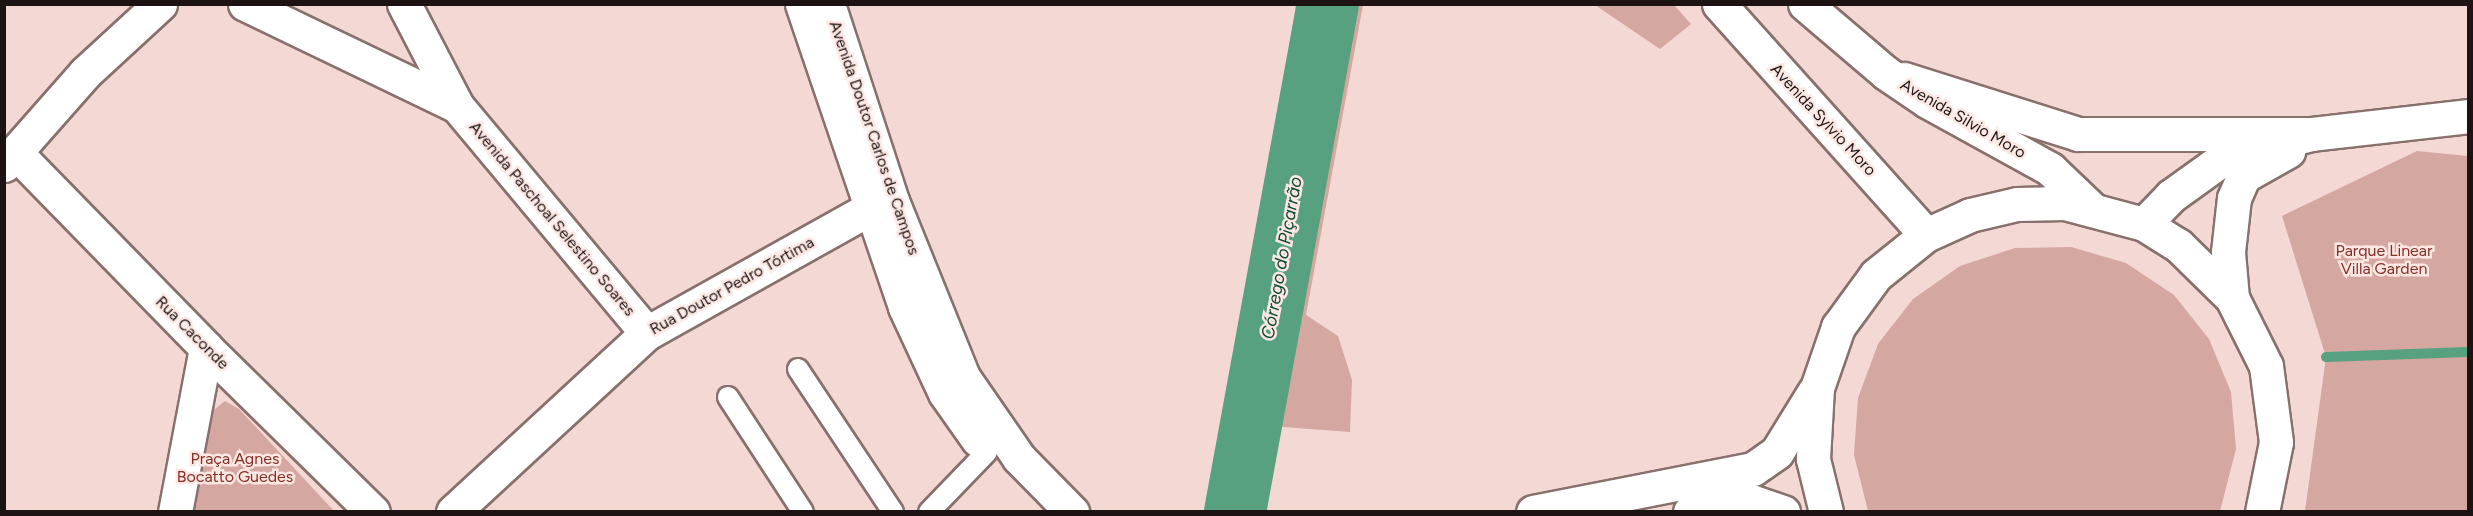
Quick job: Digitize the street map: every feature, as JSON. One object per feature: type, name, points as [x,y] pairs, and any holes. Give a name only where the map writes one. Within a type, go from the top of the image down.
[{"type":"main road","points":[[10,158],[85,73],[160,4]]},
{"type":"main road","name":"Avenida Paschoal Selestino Soares","points":[[245,4],[457,106]]},
{"type":"main road","name":"Avenida Paschoal Selestino Soares","points":[[404,4],[457,106],[647,333]]},
{"type":"main road","name":"Avenida Doutor Carlos de Campos","points":[[802,4],[882,204],[963,377],[1018,458],[1072,512]]},
{"type":"main road","name":"Avenida Doutor Carlos de Campos","points":[[828,4],[882,204],[905,307],[945,393],[987,452],[1038,512]]},
{"type":"main road","name":"Avenida Sylvio Moro","points":[[1719,4],[1926,235]]},
{"type":"main road","name":"Avenida Silvio Moro","points":[[1804,4],[1886,74],[1927,101],[2050,169],[2094,211]]},
{"type":"main road","points":[[1886,74],[2078,134],[2311,134],[2469,116]]},
{"type":"main road","points":[[2144,224],[2171,196],[2228,155],[2311,134]]},
{"type":"main road","points":[[2232,298],[2229,222],[2244,176],[2311,134]]},
{"type":"main road","name":"Rua Caconde","points":[[10,158],[373,512]]},
{"type":"main road","points":[[1533,512],[1753,469],[1777,452],[1817,388],[1838,327],[1876,276],[1926,235],[1970,215],[2017,204],[2065,203],[2144,224],[2178,245],[2232,298],[2266,366],[2276,442],[2262,512]]},
{"type":"main road","name":"Rua Doutor Pedro Tórtima","points":[[453,512],[647,333],[882,204]]},
{"type":"main road","points":[[175,512],[206,348]]},
{"type":"main road","points":[[1817,388],[1813,459],[1826,512]]},
{"type":"main road","points":[[1690,512],[1751,501],[1783,512]]},
{"type":"lane","points":[[798,369],[893,512]]},
{"type":"lane","points":[[728,397],[803,512]]},
{"type":"lane","points":[[929,512],[987,452]]},
{"type":"green space","points":[[1296,5],[1363,5],[1306,315],[1338,336],[1352,380],[1350,432],[1229,423]]},
{"type":"green space","points":[[1595,5],[1674,5],[1691,24],[1660,49]]},
{"type":"green space","name":"Parque Linear Villa Garden","points":[[2417,151],[2468,156],[2468,511],[2305,511],[2326,357],[2282,216]]},
{"type":"green space","points":[[2071,247],[2126,263],[2174,295],[2209,339],[2231,392],[2236,449],[2220,511],[1868,511],[1854,455],[1858,398],[1878,344],[1913,299],[1960,266],[2015,248]]},
{"type":"green space","name":"Praça Agnes Bocatto Guedes","points":[[225,401],[239,409],[334,511],[185,512],[201,420]]},
{"type":"waterway","name":"Córrego do Piçarrão","points":[[1235,512],[1328,4]]},
{"type":"waterway","points":[[2326,357],[2468,352]]}]
